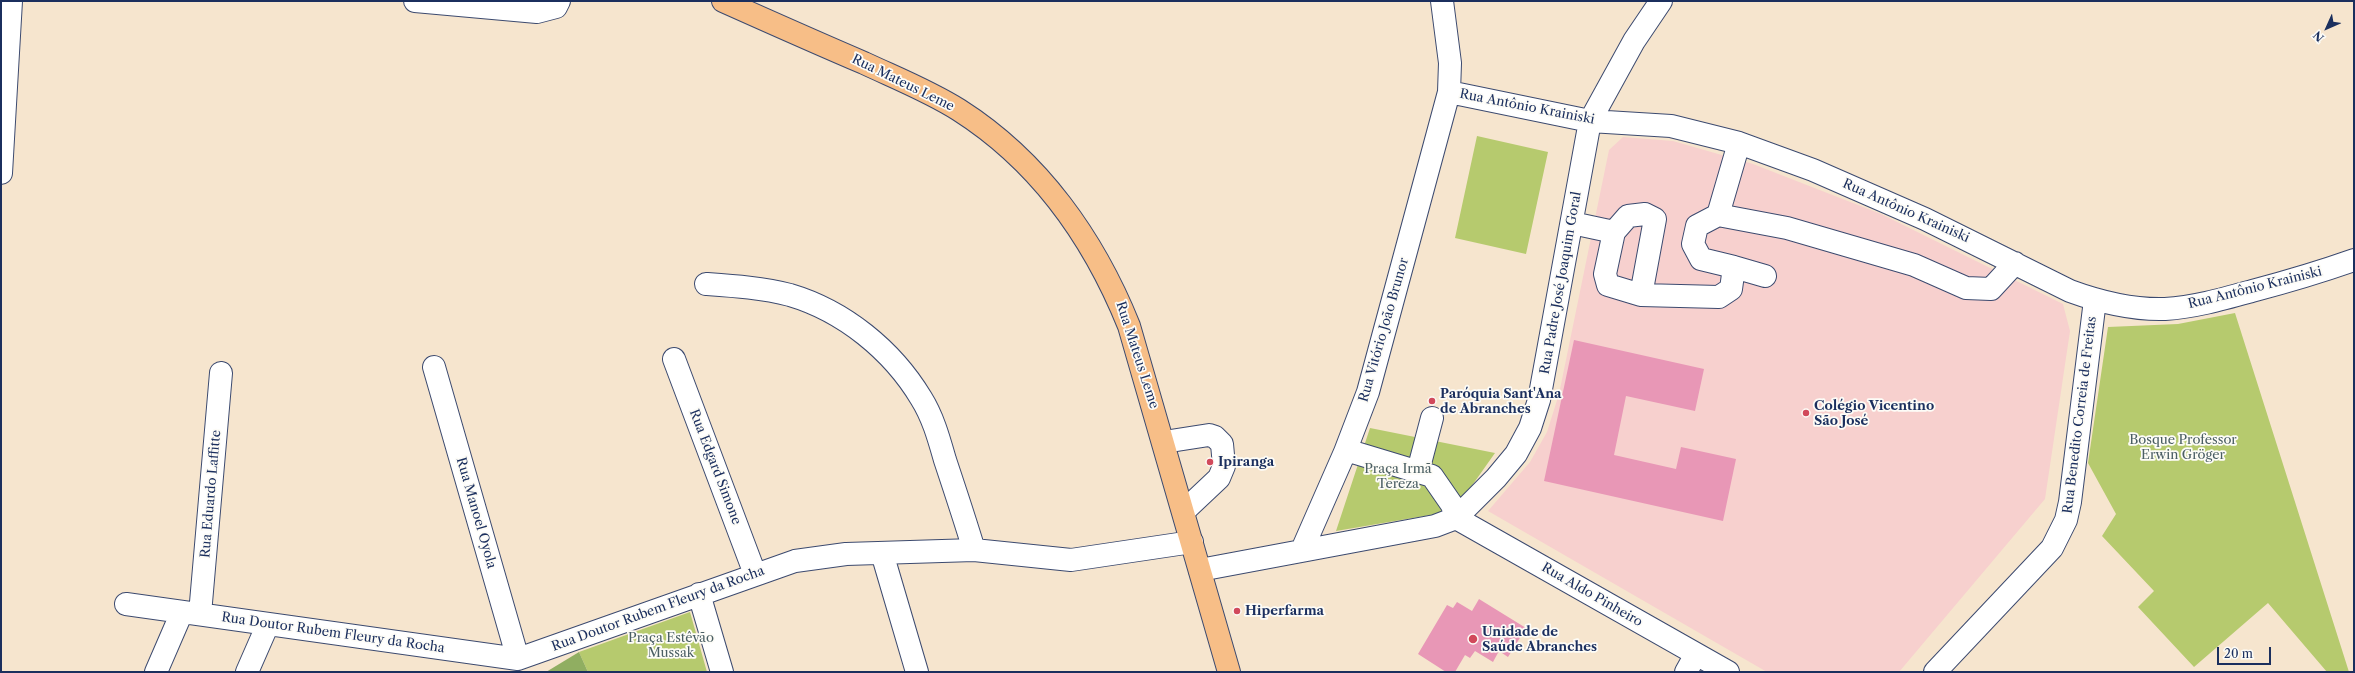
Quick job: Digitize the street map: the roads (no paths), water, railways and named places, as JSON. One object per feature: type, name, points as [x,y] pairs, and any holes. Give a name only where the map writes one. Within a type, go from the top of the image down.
[{"type":"main road","name":"Rua Mateus Leme","points":[[723,1],[922,89],[958,110],[994,135],[1027,164],[1054,194],[1076,223],[1098,258],[1117,295],[1139,357],[1229,672]]},
{"type":"street","points":[[1,173],[11,1]]},
{"type":"street","points":[[415,1],[537,12],[558,4]]},
{"type":"street","name":"Rua Vitório João Brunor","points":[[1302,550],[1346,450],[1368,392],[1449,92],[1450,63],[1442,1]]},
{"type":"street","name":"Rua Padre José Joaquim Goral","points":[[1302,550],[1406,533],[1456,518],[1496,478],[1516,454],[1530,428],[1540,400],[1590,121],[1634,41],[1661,1]]},
{"type":"street","name":"Rua Antônio Krainiski","points":[[1449,92],[1590,121],[1671,126],[1739,143],[1854,187],[1964,237],[2070,291],[2095,300],[2143,308],[2191,306],[2296,279],[2354,260]]},
{"type":"street","points":[[1718,215],[1739,143]]},
{"type":"street","points":[[1641,295],[1655,219],[1645,214],[1628,216],[1614,232],[1605,274],[1608,285],[1641,295],[1719,297],[1731,289],[1734,267]]},
{"type":"street","points":[[1765,276],[1701,259],[1693,244],[1696,226],[1718,215],[1787,228],[1914,265],[1966,288],[1991,289],[2015,263]]},
{"type":"street","points":[[1572,222],[1614,232]]},
{"type":"street","points":[[706,284],[762,289],[790,295],[816,304],[864,333],[886,352],[922,398],[934,425],[974,550]]},
{"type":"street","name":"Rua Benedito Correia de Freitas","points":[[1935,672],[2040,562],[2061,533],[2070,502],[2095,300]]},
{"type":"street","name":"Rua Edgard Simone","points":[[674,359],[755,574]]},
{"type":"street","name":"Rua Manoel Oyola","points":[[434,366],[518,659]]},
{"type":"street","name":"Rua Eduardo Laffitte","points":[[156,672],[191,613],[221,373]]},
{"type":"street","points":[[1418,472],[1432,418]]},
{"type":"street","points":[[1164,442],[1209,435],[1215,437],[1222,444],[1224,466],[1219,478],[1184,511]]},
{"type":"street","points":[[1346,450],[1432,476],[1452,505],[1456,518]]},
{"type":"street","name":"Rua Aldo Pinheiro","points":[[1456,518],[1691,663],[1718,670]]},
{"type":"street","name":"Rua Doutor Rubem Fleury da Rocha","points":[[126,604],[518,659],[795,561],[814,558],[882,553],[974,550],[1071,560],[1192,542]]},
{"type":"street","points":[[1200,570],[1302,550]]},
{"type":"street","points":[[882,553],[917,672]]},
{"type":"street","points":[[700,594],[722,672]]},
{"type":"street","points":[[247,672],[268,624]]},
{"type":"place","name":"Paróquia Sant'Ana de Abranches","points":[[1432,401]]},
{"type":"place","name":"Colégio Vicentino São José","points":[[1806,413]]},
{"type":"place","name":"Ipiranga","points":[[1210,462]]},
{"type":"place","name":"Hiperfarma","points":[[1237,611]]},
{"type":"place","name":"Unidade de Saúde Abranches","points":[[1473,639]]},
{"type":"park label","name":"Bosque Professor Erwin Gröger","points":[[2183,448]]},
{"type":"park label","name":"Praça Irmã Tereza","points":[[1398,476]]},
{"type":"park label","name":"Praça Estêvão Mussak","points":[[671,646]]}]
